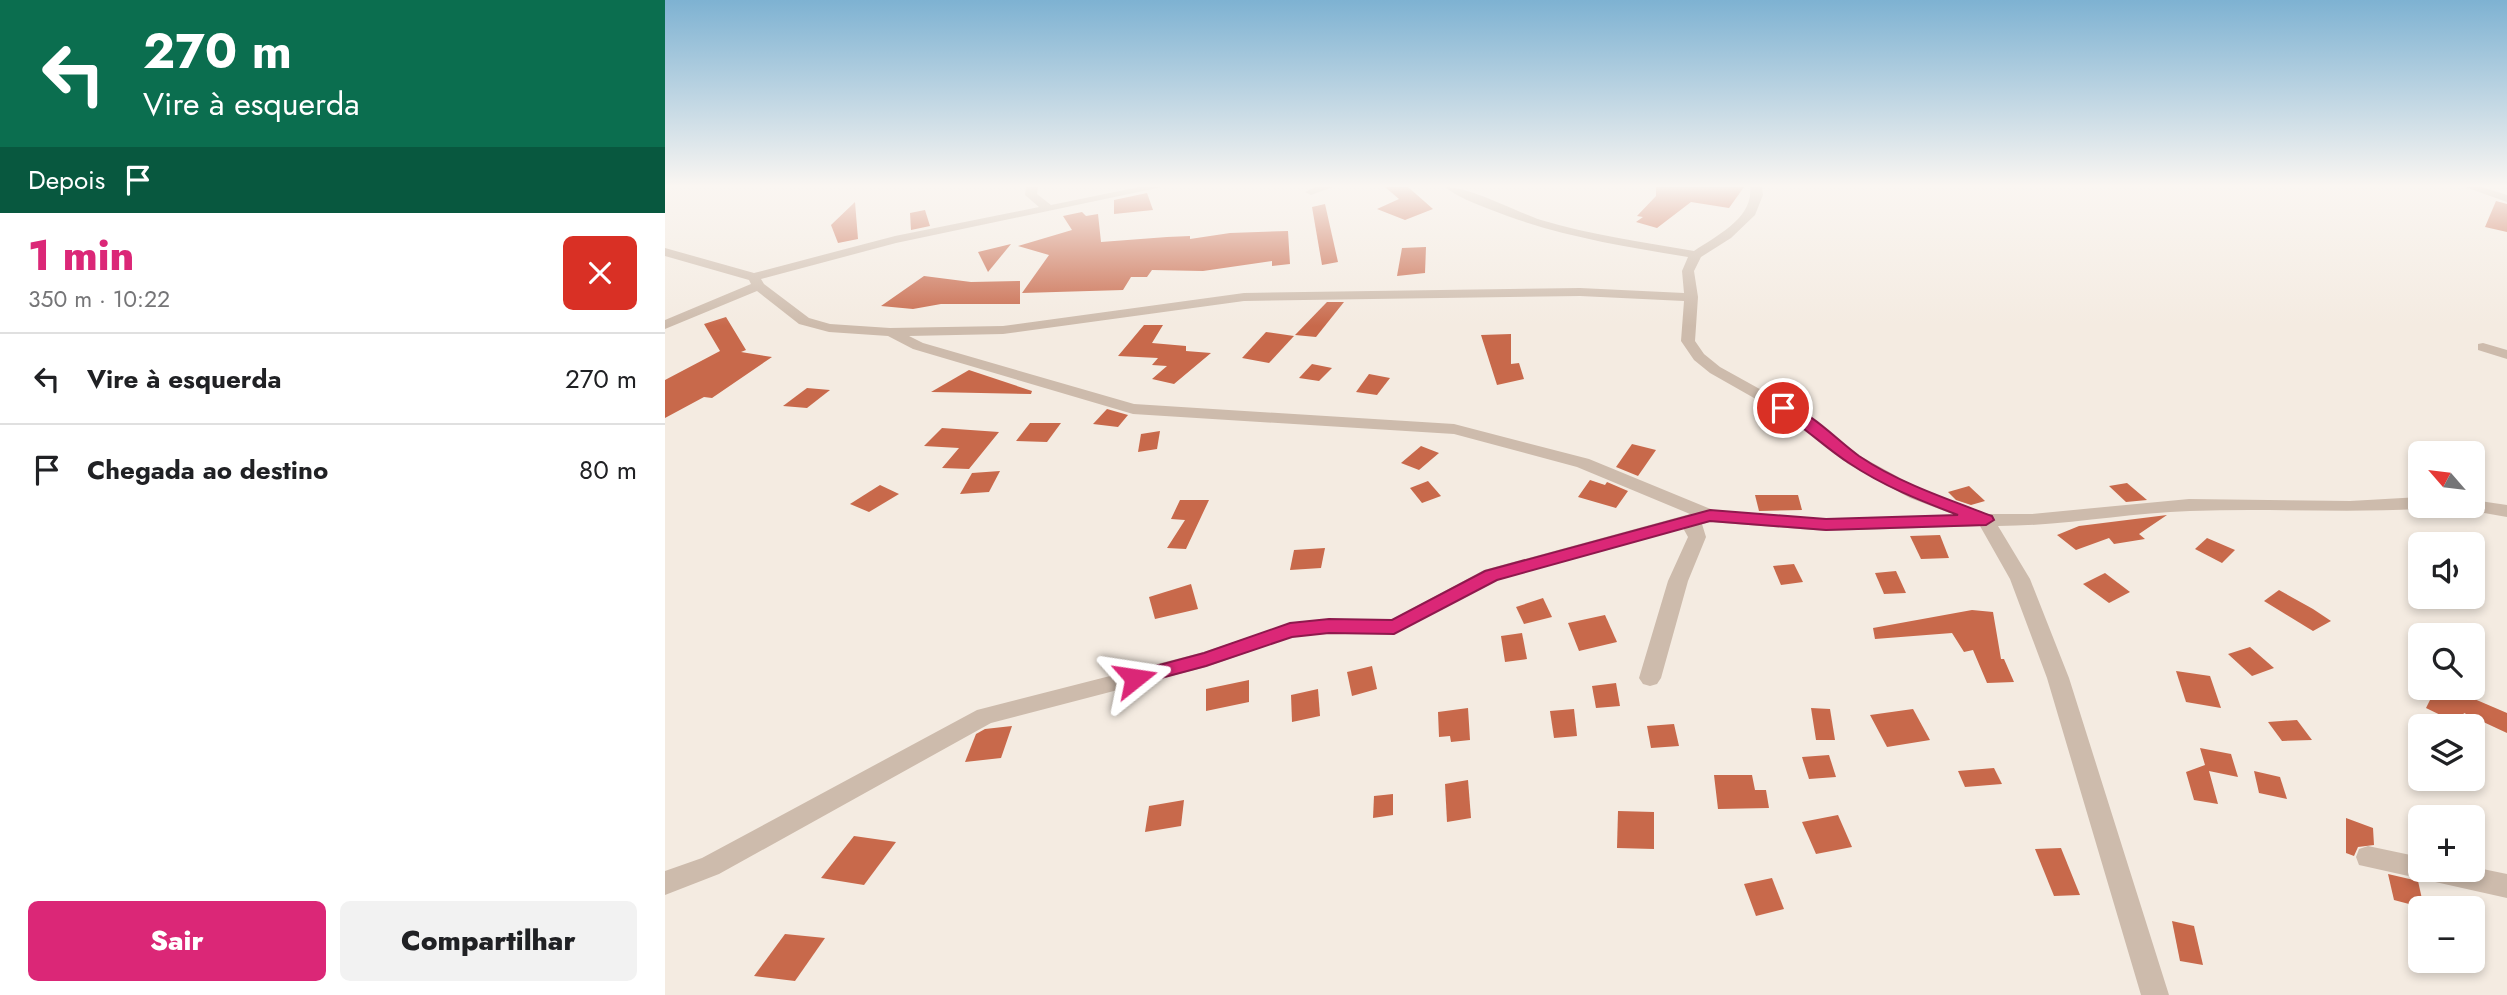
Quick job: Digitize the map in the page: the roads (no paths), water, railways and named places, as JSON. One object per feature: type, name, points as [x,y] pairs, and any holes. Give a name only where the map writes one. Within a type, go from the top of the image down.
[{"type":"street","points":[[665,325],[756,281],[895,240],[928,233]]},
{"type":"street","points":[[1583,233],[1696,254]]},
{"type":"street","points":[[1729,233],[1696,254],[1688,271],[1691,298],[1688,341],[1699,357],[1715,370],[1804,420],[1854,460],[1916,494],[1986,520],[2019,579],[2058,678],[2155,995]]},
{"type":"street","points":[[665,251],[756,281],[804,321],[817,326],[890,332],[1003,330],[1244,297],[1580,292],[1691,298]]},
{"type":"street","points":[[890,332],[918,346],[1133,410],[1454,429],[1583,463],[1710,516]]},
{"type":"street","points":[[2483,347],[2507,355]]},
{"type":"street","points":[[665,883],[710,866],[985,716],[1206,659],[1290,630],[1329,626],[1394,627],[1491,575],[1685,521],[1710,516],[1826,525],[2031,520],[2189,505],[2350,507],[2408,504]]},
{"type":"street","points":[[2485,508],[2507,511]]},
{"type":"street","points":[[1650,678],[1678,581],[1697,537],[1694,526],[1685,521]]},
{"type":"street","points":[[2368,857],[2408,865]]},
{"type":"street","points":[[2485,882],[2507,886]]}]
